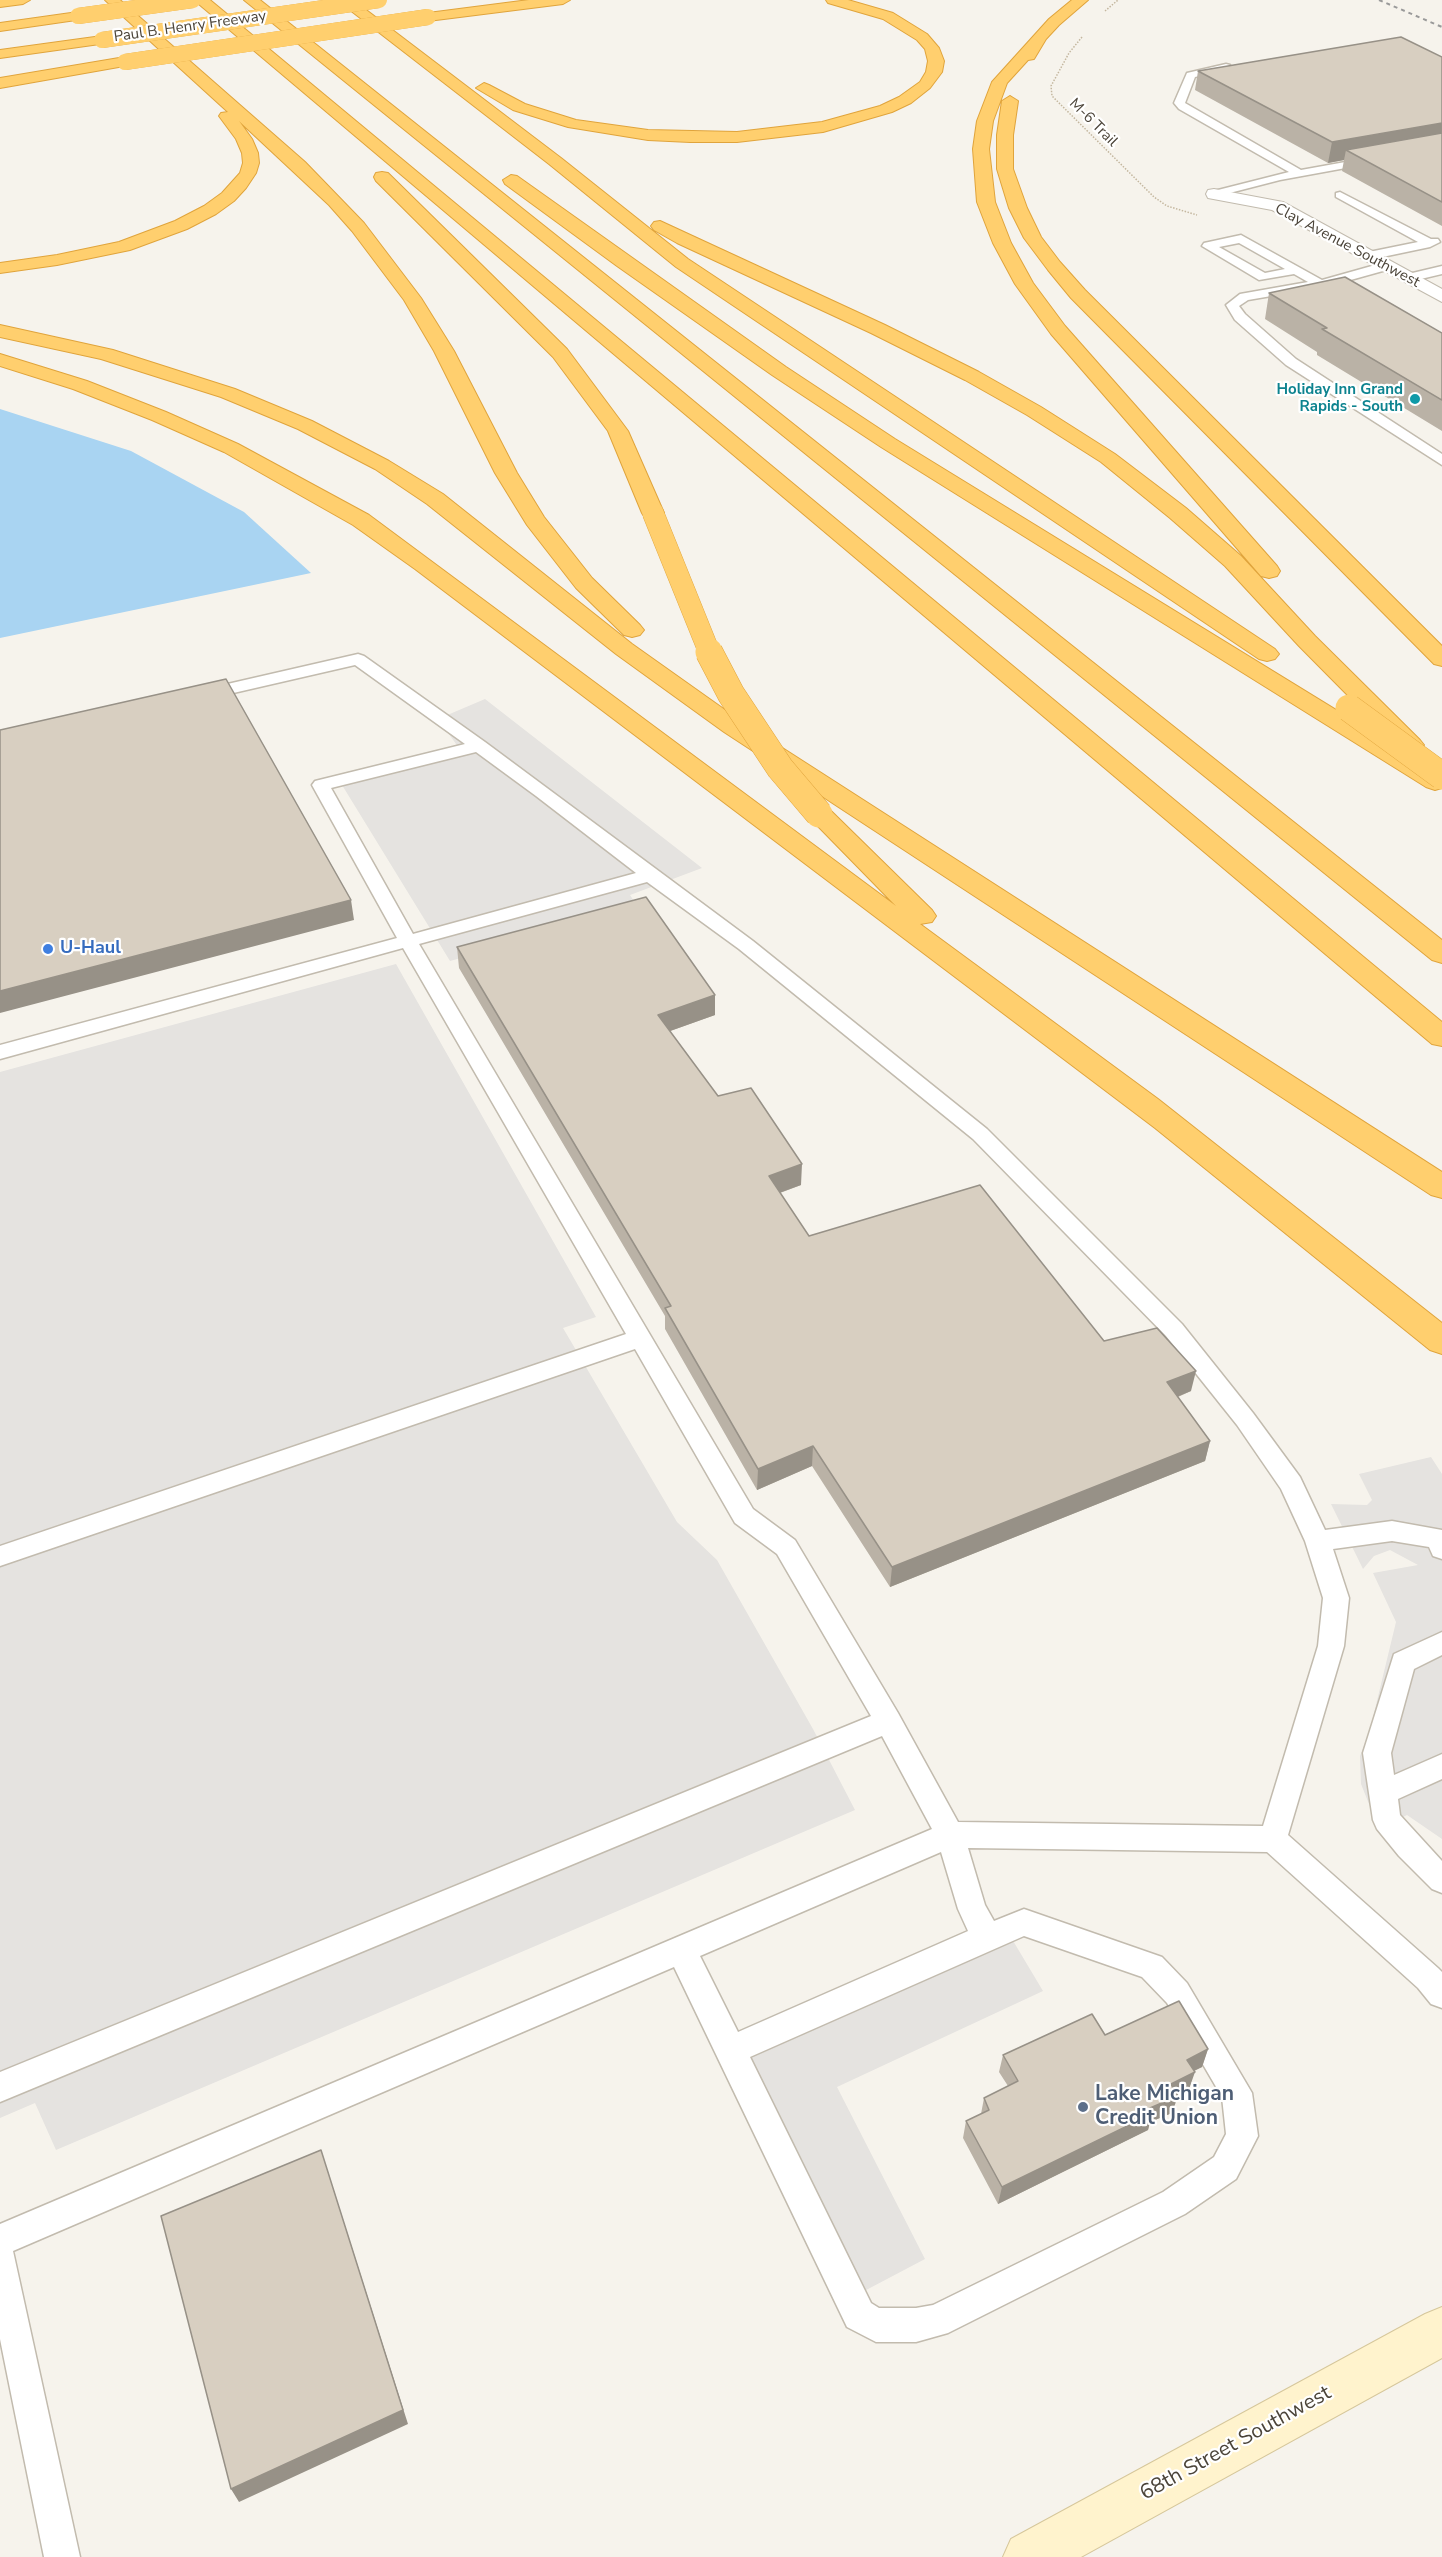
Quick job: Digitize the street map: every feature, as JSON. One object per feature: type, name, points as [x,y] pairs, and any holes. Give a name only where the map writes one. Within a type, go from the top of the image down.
[{"type":"highway","points":[[0,3],[25,0]]},
{"type":"highway","points":[[112,0],[335,201],[378,252],[412,298],[444,351],[522,501],[548,540],[584,583],[664,659],[829,806],[941,934],[1163,1120]]},
{"type":"highway","name":"Paul B. Henry Freeway","points":[[0,27],[193,0]]},
{"type":"highway","points":[[201,0],[1442,1037]]},
{"type":"highway","points":[[344,0],[555,161],[682,263],[1349,708],[1442,776]]},
{"type":"highway","name":"Paul B. Henry Freeway","points":[[0,54],[379,0]]},
{"type":"highway","points":[[0,82],[543,0]]},
{"type":"highway","points":[[428,17],[563,0]]},
{"type":"highway","points":[[389,35],[421,50],[513,103],[574,124],[648,135],[702,137],[758,135],[823,127],[886,109],[925,85],[934,72],[936,61],[934,54],[922,37],[888,16],[833,0]]},
{"type":"highway","points":[[1081,0],[1054,22],[1000,82],[985,121],[981,149],[986,202],[1002,243],[1024,284],[1065,338],[1442,769]]},
{"type":"highway","points":[[255,3],[390,91],[440,127]]},
{"type":"highway","points":[[255,3],[1442,954]]},
{"type":"highway","points":[[1040,38],[1025,63],[1008,104],[1005,135],[1005,169],[1018,208],[1033,238],[1086,302],[1442,658]]},
{"type":"highway","points":[[264,54],[368,163],[560,353],[597,399],[618,431],[712,658],[731,694],[780,768],[829,806],[1141,990],[1442,1187]]},
{"type":"highway","points":[[0,268],[90,254],[154,236],[210,210],[228,197],[249,173],[250,153],[233,124],[188,68]]},
{"type":"highway","points":[[555,161],[683,239],[972,375],[1108,458],[1178,513],[1233,561],[1307,641],[1442,776]]},
{"type":"highway","points":[[497,170],[623,262],[849,417],[1390,756],[1442,786]]},
{"type":"highway","points":[[0,331],[106,354],[188,379],[276,412],[355,450],[435,500],[655,672],[733,727],[829,806]]},
{"type":"highway","points":[[0,360],[80,385],[159,416],[231,448],[361,520],[423,564],[1163,1120],[1442,1341]]},
{"type":"main road","name":"68th Street Southwest","points":[[1029,2557],[1442,2331]]},
{"type":"street","name":"Clay Avenue Southwest","points":[[1214,194],[1277,206],[1442,296]]},
{"type":"lane","points":[[1241,64],[1191,75],[1179,103],[1299,173]]},
{"type":"lane","points":[[1214,194],[1299,173],[1387,157]]},
{"type":"lane","points":[[1340,195],[1436,242]]},
{"type":"lane","points":[[1296,270],[1263,277],[1208,246],[1241,238],[1340,295]]},
{"type":"lane","points":[[1368,256],[1436,242]]},
{"type":"lane","points":[[1386,266],[1320,284],[1244,297],[1232,305],[1240,318],[1291,362],[1424,447],[1442,461]]},
{"type":"lane","points":[[1408,278],[1442,270]]},
{"type":"lane","points":[[185,699],[358,659],[746,945],[980,1134],[1181,1339],[1245,1419],[1291,1484],[1318,1541],[1336,1598],[1331,1646],[1272,1839]]},
{"type":"lane","points":[[479,746],[321,785],[408,941],[744,1516],[786,1547],[888,1721],[951,1834],[972,1909],[987,1937]]},
{"type":"lane","points":[[0,1052],[651,875]]},
{"type":"lane","points":[[0,1556],[641,1338]]},
{"type":"lane","points":[[1318,1541],[1392,1531],[1438,1539],[1442,1549]]},
{"type":"lane","points":[[1442,1643],[1403,1662],[1377,1753],[1387,1820],[1409,1847],[1442,1880]]},
{"type":"lane","points":[[0,2087],[888,1721]]},
{"type":"lane","points":[[1383,1793],[1442,1766]]},
{"type":"lane","points":[[0,2240],[951,1834],[1272,1839],[1428,1978],[1442,1994]]},
{"type":"lane","points":[[681,1949],[859,2315],[876,2325],[916,2325],[936,2321],[1174,2203],[1225,2168],[1242,2136],[1237,2093],[1177,1993],[1152,1966],[1024,1922],[731,2050]]},
{"type":"lane","points":[[0,2259],[62,2557]]},
{"type":"path","points":[[1101,16],[1118,0]]},
{"type":"path","name":"M-6 Trail","points":[[1086,31],[1069,53],[1051,86],[1052,96],[1154,197]]},
{"type":"shaded area","points":[[485,699],[702,868],[630,895],[639,909],[450,961],[342,785],[464,755],[438,719]]},
{"type":"shaded area","points":[[396,964],[596,1317],[563,1328],[677,1522],[717,1560],[813,1729],[855,1810],[56,2150],[35,2103],[0,2118],[0,1072]]},
{"type":"shaded area","points":[[1431,1457],[1442,1474],[1442,1839],[1407,1815],[1379,1829],[1361,1784],[1360,1756],[1369,1734],[1396,1622],[1373,1573],[1418,1565],[1390,1550],[1374,1556],[1363,1569],[1331,1504],[1367,1505],[1372,1500],[1359,1474]]},
{"type":"shaded area","points":[[1006,1929],[1043,1991],[837,2087],[925,2259],[851,2298],[731,2050]]},
{"type":"water","points":[[0,409],[131,451],[244,512],[311,573],[0,638]]},
{"type":"building","points":[[1401,37],[1442,57],[1442,123],[1332,142],[1198,71]]},
{"type":"building","points":[[1442,133],[1442,202],[1346,150]]},
{"type":"building","points":[[1345,277],[1442,333],[1442,400],[1322,329],[1327,328],[1269,293]]},
{"type":"building","points":[[226,679],[351,900],[0,991],[0,730]]},
{"type":"building","points":[[646,897],[715,995],[658,1015],[718,1096],[751,1088],[802,1164],[769,1176],[809,1236],[980,1185],[1104,1341],[1157,1328],[1196,1371],[1167,1382],[1210,1441],[892,1567],[813,1446],[758,1469],[665,1308],[671,1306],[457,947]]},
{"type":"building","name":"Lake Michigan Credit Union","points":[[1179,2001],[1208,2049],[1187,2060],[1195,2072],[1171,2084],[1178,2096],[1150,2108],[1154,2113],[1002,2187],[966,2121],[989,2110],[984,2098],[1018,2081],[1003,2055],[1092,2014],[1105,2035]]},
{"type":"building","points":[[321,2150],[403,2410],[231,2489],[161,2216]]},
{"type":"railway","points":[[1379,0],[1442,27]]},
{"type":"place","name":"Holiday Inn Grand Rapids - South","points":[[1415,399]]},
{"type":"place","name":"U-Haul","points":[[48,949]]},
{"type":"place","name":"Lake Michigan Credit Union","points":[[1083,2107]]}]
